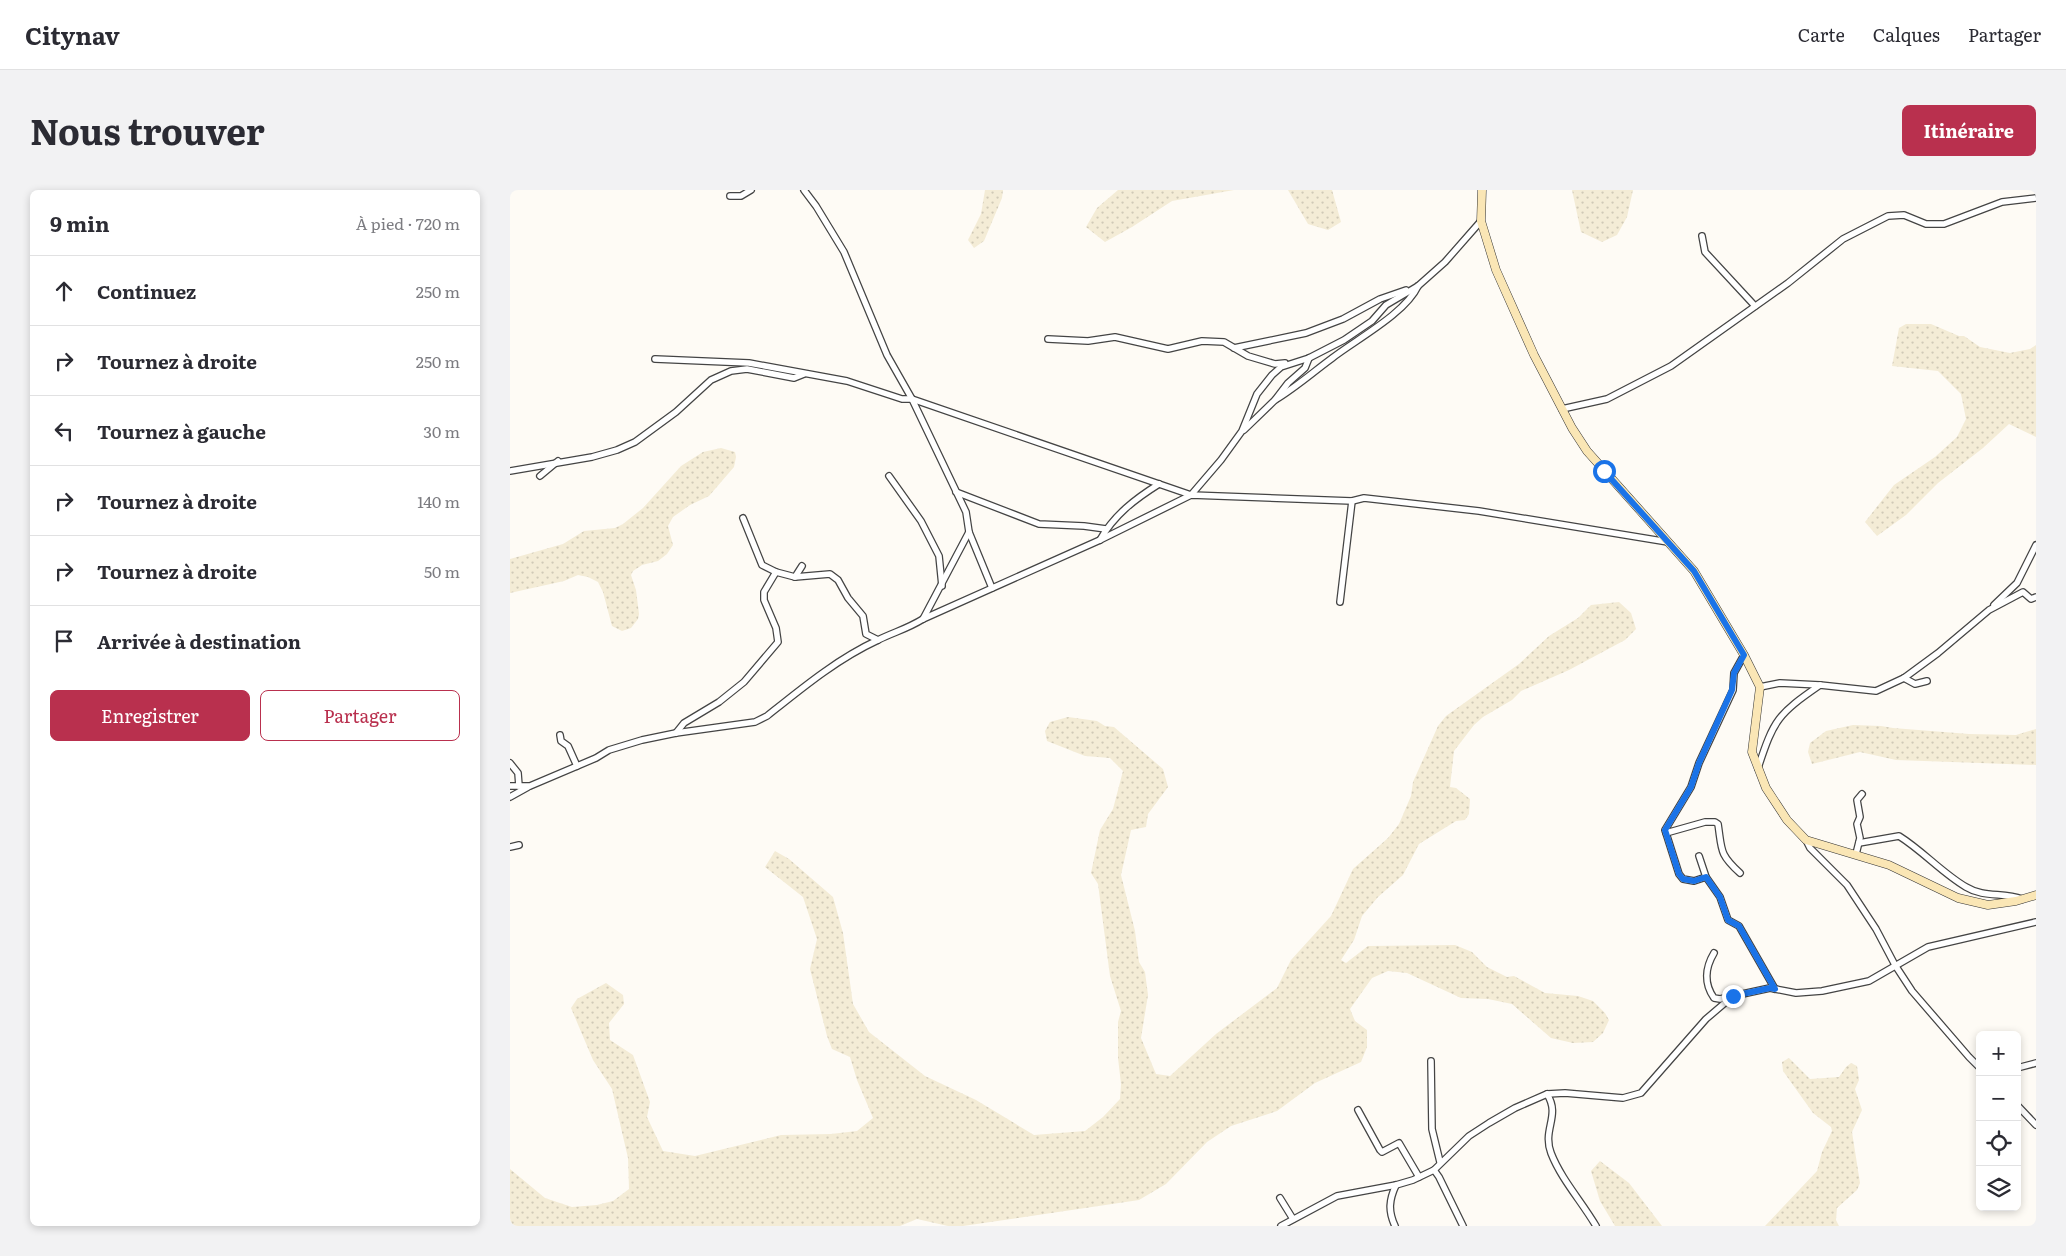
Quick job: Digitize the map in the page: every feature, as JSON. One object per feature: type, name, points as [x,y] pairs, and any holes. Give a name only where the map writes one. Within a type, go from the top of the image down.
[{"type":"street","points":[[730,196],[742,196],[751,190]]},
{"type":"street","points":[[804,190],[844,252],[887,355],[912,399],[966,512],[969,532],[992,588]]},
{"type":"street","points":[[1482,190],[1481,221],[1496,270],[1534,355],[1562,409],[1587,451],[1694,571],[1744,655],[1760,687],[1752,752],[1766,788],[1787,820],[1806,840],[1810,848],[1848,885],[1912,991],[1976,1064]]},
{"type":"street","points":[[1562,409],[1607,399],[1671,366],[1788,283],[1843,239],[1888,216],[1904,215],[1926,224],[1944,224],[2002,202],[2036,198]]},
{"type":"street","points":[[510,797],[530,786],[596,758],[609,750],[642,740],[676,733],[755,722],[767,716],[836,664],[878,640],[906,630],[923,619],[1100,540],[1191,495],[1221,460],[1242,431],[1257,394],[1272,375],[1281,367],[1309,358],[1351,336],[1372,321],[1386,305],[1418,286],[1445,262],[1481,221]]},
{"type":"street","points":[[1702,236],[1705,252],[1755,306]]},
{"type":"street","points":[[1234,348],[1306,333],[1343,319],[1380,299],[1418,286]]},
{"type":"street","points":[[1275,400],[1301,384],[1330,359],[1387,320],[1414,294],[1418,286]]},
{"type":"street","points":[[1048,339],[1088,341],[1115,337],[1168,349],[1202,341],[1224,342],[1248,356],[1275,364],[1309,358]]},
{"type":"street","points":[[1242,431],[1257,419],[1288,383],[1305,368],[1309,358]]},
{"type":"street","points":[[655,359],[749,363],[848,381],[902,399],[912,399],[1191,495],[1352,501],[1364,498],[1479,511],[1668,542]]},
{"type":"street","points":[[510,471],[558,461],[592,457],[617,450],[635,442],[676,412],[711,380],[731,371],[747,369],[794,378],[806,374]]},
{"type":"street","points":[[540,476],[558,461]]},
{"type":"street","points":[[889,476],[920,521],[939,556],[942,586]]},
{"type":"street","points":[[1100,540],[1106,530],[1134,500],[1159,484]]},
{"type":"street","points":[[956,492],[1039,524],[1084,526],[1106,530]]},
{"type":"street","points":[[1340,602],[1352,501]]},
{"type":"street","points":[[743,518],[762,565],[776,572],[795,576],[830,574],[838,580],[848,598],[863,616],[866,634],[878,640]]},
{"type":"street","points":[[923,619],[969,532]]},
{"type":"street","points":[[1760,687],[1780,683],[1876,691],[1904,678],[1938,654],[2017,583],[2036,544]]},
{"type":"street","points":[[795,576],[802,566]]},
{"type":"street","points":[[676,733],[684,723],[719,702],[744,682],[778,642],[776,628],[764,600],[764,592],[776,572]]},
{"type":"street","points":[[1989,610],[2023,592],[2031,598],[2036,597]]},
{"type":"street","points":[[1706,877],[1694,881],[1683,879],[1679,874],[1665,830],[1691,787],[1699,763],[1732,690],[1734,673],[1744,655]]},
{"type":"street","points":[[1904,678],[1915,684],[1927,681]]},
{"type":"street","points":[[1758,768],[1768,736],[1776,720],[1789,707],[1820,685]]},
{"type":"street","points":[[560,735],[561,740],[568,746],[577,766]]},
{"type":"street","points":[[510,763],[518,773],[519,786]]},
{"type":"street","points":[[510,786],[530,786]]},
{"type":"street","points":[[1856,854],[1860,838],[1857,824],[1860,817],[1858,800],[1862,794]]},
{"type":"street","points":[[1666,833],[1705,822],[1715,822],[1718,824],[1719,844],[1728,862],[1740,873]]},
{"type":"street","points":[[1859,843],[1898,836],[1966,887],[1983,895],[2012,895],[2022,899]]},
{"type":"street","points":[[1806,840],[1889,865],[1958,898],[1988,905],[2036,895]]},
{"type":"street","points":[[510,847],[519,845]]},
{"type":"street","points":[[1699,856],[1706,877],[1720,897],[1728,920],[1739,926],[1775,989]]},
{"type":"street","points":[[1714,953],[1708,966],[1706,979],[1714,998],[1720,999],[1770,988],[1796,993],[1822,991],[1870,981],[1928,947],[2036,922]]},
{"type":"street","points":[[1281,1226],[1337,1196],[1396,1185],[1434,1170],[1440,1162],[1469,1136],[1515,1108],[1547,1094],[1565,1093],[1623,1098],[1641,1093],[1706,1019],[1733,996]]},
{"type":"street","points":[[1431,1061],[1432,1129],[1440,1162]]},
{"type":"street","points":[[2021,1067],[2036,1064]]},
{"type":"street","points":[[1547,1094],[1553,1103],[1553,1114],[1547,1136],[1552,1153],[1596,1226]]},
{"type":"street","points":[[2021,1109],[2036,1125]]},
{"type":"street","points":[[1358,1110],[1380,1150],[1382,1152],[1399,1143],[1401,1144],[1419,1177]]},
{"type":"street","points":[[1434,1170],[1440,1178],[1463,1226]]},
{"type":"street","points":[[1395,1226],[1390,1216],[1389,1199],[1396,1185]]},
{"type":"street","points":[[1280,1198],[1293,1218]]},
{"type":"shaded area","points":[[985,190],[1003,190],[1002,198],[984,241],[974,248],[968,240],[981,214]]},
{"type":"shaded area","points":[[1118,190],[1234,190],[1172,201],[1105,242],[1086,227],[1097,208]]},
{"type":"shaded area","points":[[1288,190],[1332,190],[1341,222],[1328,230],[1308,224]]},
{"type":"shaded area","points":[[1572,190],[1633,190],[1627,217],[1617,235],[1602,242],[1581,232]]},
{"type":"shaded area","points":[[1906,324],[1931,324],[1959,336],[1964,336],[1980,347],[2010,353],[2030,349],[2036,345],[2036,437],[2009,424],[1983,448],[1938,483],[1906,515],[1877,536],[1865,522],[1894,485],[1935,457],[1957,437],[1966,419],[1961,394],[1938,371],[1892,366],[1899,328]]},
{"type":"shaded area","points":[[721,448],[735,452],[734,467],[709,496],[690,505],[673,517],[668,526],[673,545],[667,554],[658,561],[642,565],[633,571],[631,575],[636,590],[639,614],[638,619],[631,628],[622,631],[612,626],[603,592],[598,582],[588,577],[578,575],[564,581],[510,593],[510,559],[563,544],[584,531],[615,528],[623,524],[643,508],[681,466],[703,452]]},
{"type":"shaded area","points":[[1619,602],[1631,613],[1636,629],[1625,640],[1569,670],[1521,691],[1512,700],[1483,717],[1474,725],[1454,751],[1450,787],[1456,788],[1470,799],[1469,814],[1465,820],[1456,821],[1419,844],[1403,875],[1378,897],[1362,916],[1354,940],[1341,960],[1346,963],[1368,946],[1455,945],[1472,952],[1487,967],[1507,977],[1514,976],[1545,993],[1578,996],[1593,1001],[1609,1020],[1603,1033],[1593,1042],[1573,1043],[1551,1038],[1512,1004],[1488,999],[1461,998],[1407,973],[1388,971],[1372,978],[1350,1009],[1355,1021],[1367,1030],[1367,1047],[1361,1062],[1315,1083],[1277,1111],[1231,1126],[1207,1142],[1166,1184],[1139,1200],[963,1226],[948,1226],[917,1219],[900,1226],[510,1226],[510,1169],[545,1198],[572,1207],[597,1205],[613,1201],[629,1189],[628,1158],[612,1089],[593,1060],[571,1008],[577,999],[606,983],[623,995],[624,1004],[609,1023],[610,1040],[633,1055],[650,1102],[647,1117],[663,1151],[695,1156],[781,1135],[831,1134],[857,1131],[873,1118],[857,1080],[850,1057],[832,1049],[827,1036],[810,969],[817,939],[803,897],[765,867],[775,851],[789,859],[833,897],[843,933],[853,1004],[869,1032],[925,1076],[976,1100],[1034,1135],[1085,1131],[1103,1117],[1120,1099],[1118,1022],[1121,1011],[1110,976],[1098,884],[1091,873],[1100,830],[1113,809],[1123,771],[1110,758],[1085,756],[1047,741],[1045,731],[1050,722],[1068,717],[1097,721],[1105,726],[1114,727],[1163,769],[1168,787],[1148,814],[1146,827],[1131,830],[1121,875],[1135,931],[1139,962],[1145,972],[1148,995],[1141,1038],[1156,1074],[1170,1076],[1216,1034],[1277,988],[1291,960],[1331,916],[1353,869],[1388,838],[1399,824],[1411,796],[1413,782],[1438,726],[1446,716],[1519,664],[1549,636],[1578,618],[1591,605]]},
{"type":"shaded area","points":[[1853,725],[1969,734],[2016,735],[2036,729],[2036,765],[1896,760],[1860,752],[1812,764],[1808,752],[1810,743],[1826,731]]},
{"type":"shaded area","points":[[1789,1058],[1810,1079],[1839,1077],[1851,1063],[1857,1066],[1859,1080],[1855,1089],[1862,1110],[1852,1132],[1860,1183],[1857,1190],[1837,1208],[1836,1220],[1839,1226],[1765,1226],[1817,1171],[1822,1152],[1832,1131],[1831,1127],[1813,1113],[1783,1071],[1782,1062]]},
{"type":"shaded area","points":[[1600,1161],[1629,1183],[1662,1226],[1615,1226],[1600,1201],[1591,1171]]},
{"type":"route","points":[[1604,471],[1680,553],[1694,571],[1744,655],[1734,673],[1732,690],[1699,763],[1691,787],[1665,830],[1679,874],[1683,879],[1694,881],[1706,877],[1720,897],[1728,920],[1739,926],[1754,949],[1775,989],[1770,988],[1733,996]]}]
